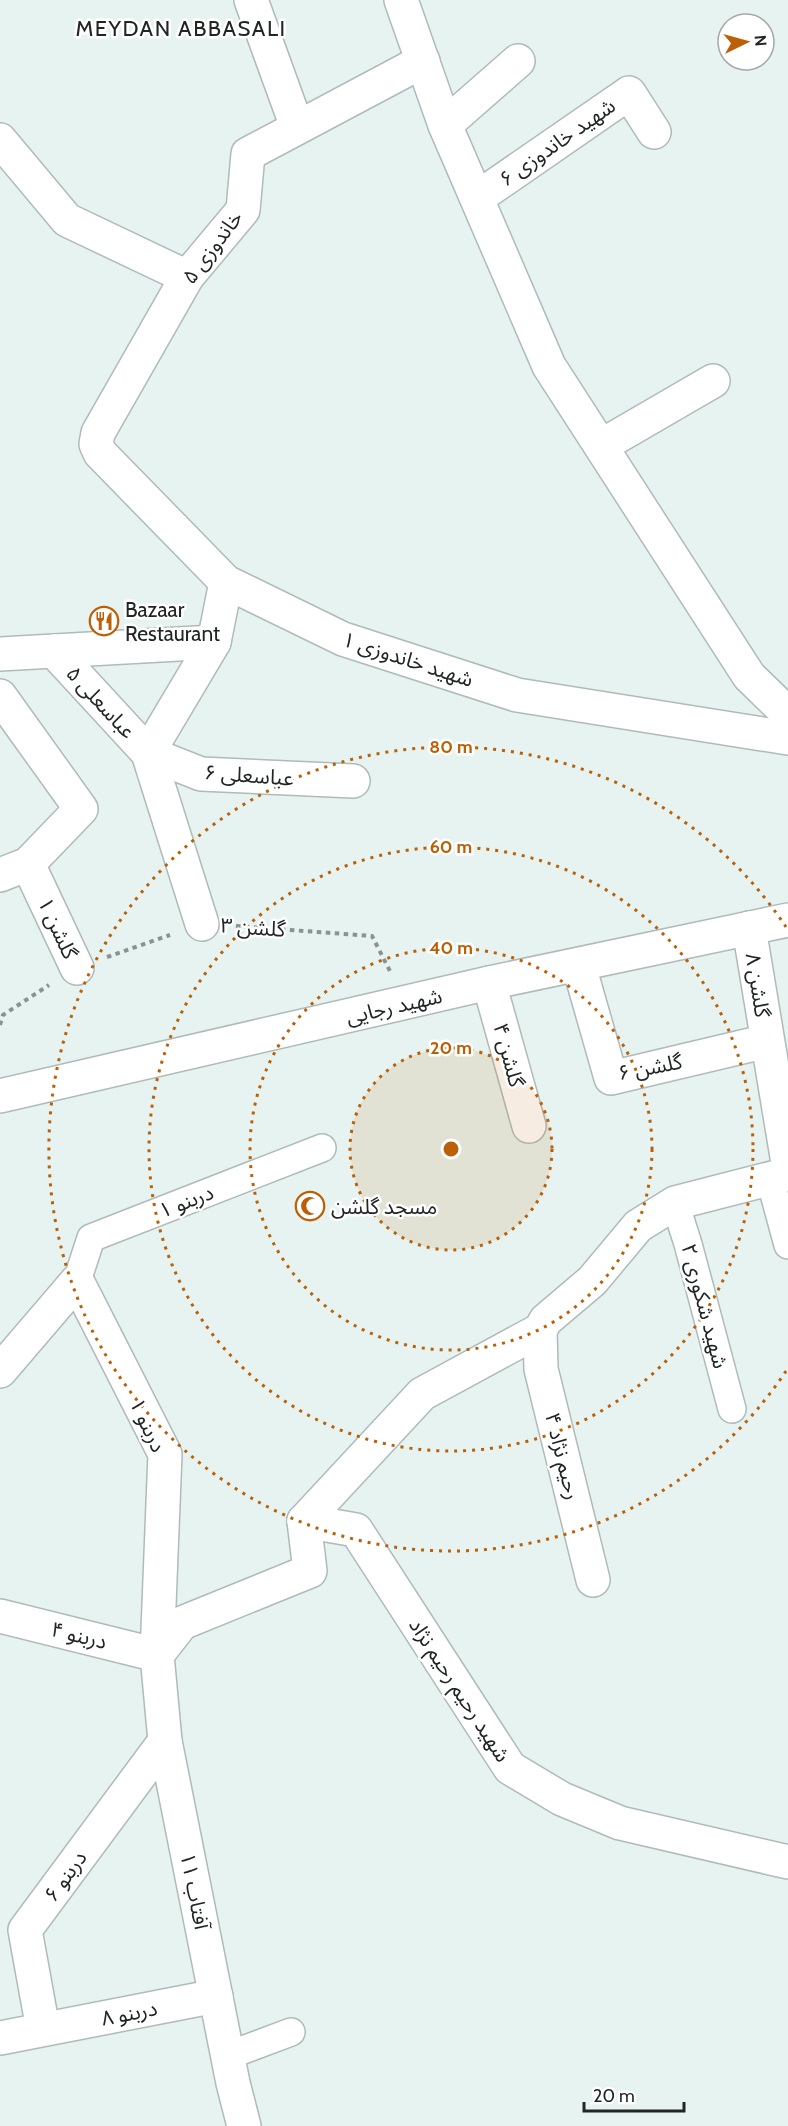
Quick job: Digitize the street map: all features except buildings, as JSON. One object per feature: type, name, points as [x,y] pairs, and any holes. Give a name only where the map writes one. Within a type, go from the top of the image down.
[{"type":"street","points":[[251,0],[297,127]]},
{"type":"street","points":[[401,0],[446,125],[549,366],[749,676],[788,714]]},
{"type":"street","name":"خاندوزی ۵","points":[[96,444],[98,433],[187,277],[243,210],[248,154],[423,61]]},
{"type":"street","points":[[446,125],[518,61]]},
{"type":"street","name":"۶ شهید خاندوزی","points":[[477,198],[628,93],[654,132]]},
{"type":"street","points":[[0,140],[67,220],[187,277]]},
{"type":"street","points":[[601,447],[713,381]]},
{"type":"street","name":"۱ شهید خاندوزی","points":[[96,444],[100,453],[226,582],[343,639],[517,695],[788,738]]},
{"type":"street","points":[[148,753],[214,642],[226,582]]},
{"type":"street","points":[[0,654],[214,642]]},
{"type":"street","name":"۵ عباسعلی","points":[[54,651],[148,753]]},
{"type":"street","points":[[0,696],[81,809],[14,869]]},
{"type":"street","name":"۶ عباسعلی","points":[[148,753],[201,774],[353,781]]},
{"type":"street","name":"۳ گلشن","points":[[148,753],[202,924]]},
{"type":"street","name":"۱ گلشن","points":[[14,869],[77,968]]},
{"type":"street","name":"شهید رجایی","points":[[0,1096],[489,983],[579,966],[788,920]]},
{"type":"street","name":"۸ گلشن","points":[[749,928],[767,1041],[782,1172]]},
{"type":"street","name":"۶ گلشن","points":[[579,966],[611,1078],[767,1041]]},
{"type":"street","name":"۴ گلشن","points":[[489,983],[528,1126]]},
{"type":"street","name":"۱ دربنو","points":[[77,1281],[91,1238],[322,1148]]},
{"type":"street","points":[[157,1655],[182,1623],[310,1572],[304,1521],[422,1394],[540,1329],[546,1320],[592,1281],[638,1226],[675,1203],[782,1172],[788,1245]]},
{"type":"street","name":"۲ شهید شکوری","points":[[675,1203],[732,1409]]},
{"type":"street","points":[[0,1371],[77,1281]]},
{"type":"street","name":"دربنو ۱","points":[[77,1281],[165,1454],[157,1655]]},
{"type":"street","name":"رحیم نژاد ۴","points":[[540,1329],[541,1368],[593,1581]]},
{"type":"street","name":"شهید رحیم رحیم نژاد","points":[[304,1521],[356,1530],[510,1768],[562,1799],[620,1822],[788,1862]]},
{"type":"street","name":"۴ دربنو","points":[[0,1616],[157,1655]]},
{"type":"street","name":"آفتاب ۱۱","points":[[157,1655],[165,1741],[227,2056],[244,2126]]},
{"type":"street","name":"۶ دربنو","points":[[43,2029],[26,1930],[165,1741]]},
{"type":"street","name":"۸ دربنو","points":[[0,2038],[216,1996]]},
{"type":"street","points":[[227,2056],[291,2032]]},
{"type":"path","points":[[77,968],[202,924]]},
{"type":"path","name":"۳ گلشن","points":[[202,924],[372,936],[407,1003]]},
{"type":"path","name":"۱ گلشن","points":[[0,1025],[3,1015],[77,968]]},
{"type":"place","name":"Bazaar Restaurant","points":[[104,621]]},
{"type":"place","name":"مسجد گلشن","points":[[310,1206]]},
{"type":"district","name":"MEYDAN ABBASALI","points":[[181,28]]}]
